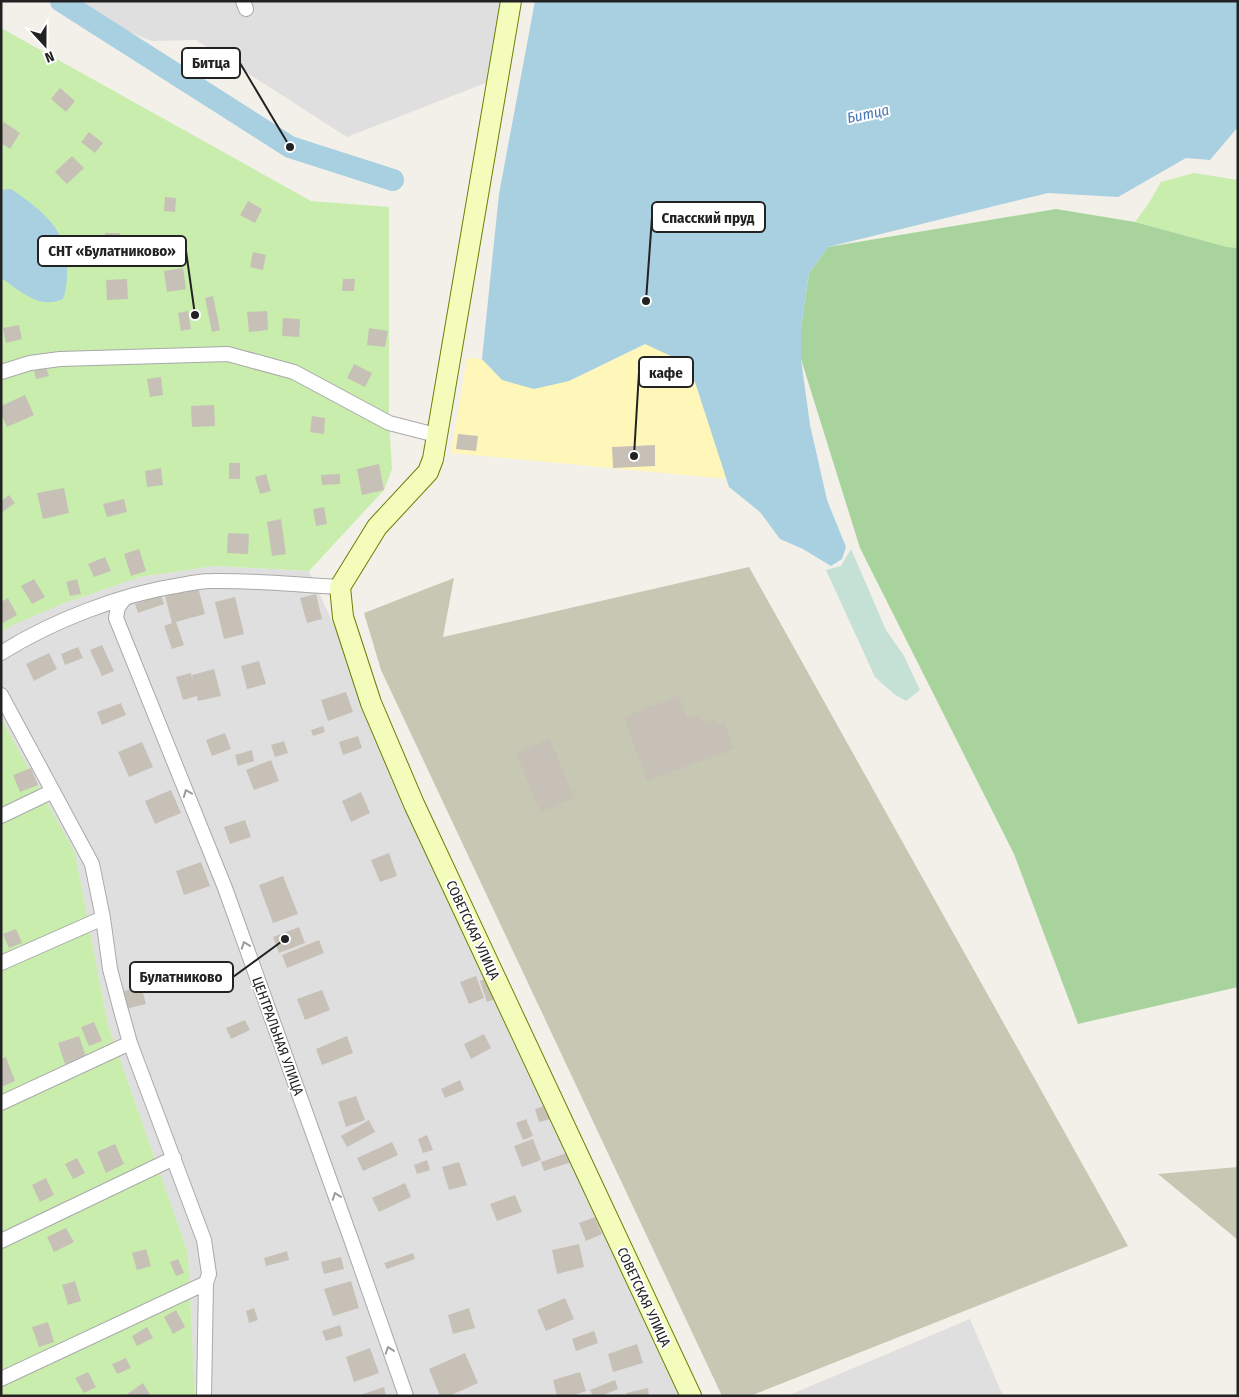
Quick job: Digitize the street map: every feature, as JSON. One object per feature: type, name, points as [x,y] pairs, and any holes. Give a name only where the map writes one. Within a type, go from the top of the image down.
[{"type":"street","points":[[1,653],[46,629],[125,598],[163,588],[210,580],[340,586],[377,526],[428,472],[432,459],[511,1]]},
{"type":"street","points":[[1,372],[30,363],[60,359],[228,354],[294,372],[389,423],[436,435]]},
{"type":"street","name":"СОВЕТСКАЯ УЛИЦА","points":[[340,586],[343,617],[352,648],[371,703],[414,804],[691,1396]]},
{"type":"street","name":"ЦЕНТРАЛЬНАЯ УЛИЦА","points":[[125,598],[118,607],[116,618],[225,888],[406,1396]]},
{"type":"street","points":[[1,695],[92,864],[103,918],[110,969],[130,1042],[204,1240],[209,1274],[206,1283],[204,1396]]},
{"type":"street","points":[[1,816],[53,791]]},
{"type":"street","points":[[1,963],[103,918]]},
{"type":"street","points":[[1,1103],[130,1042]]},
{"type":"street","points":[[1,1241],[174,1158]]},
{"type":"street","points":[[1,1379],[206,1283]]},
{"type":"shaded area","points":[[50,1],[502,1],[488,82],[347,137],[196,40],[152,41]]},
{"type":"shaded area","points":[[851,549],[886,630],[904,656],[920,690],[906,701],[894,694],[875,677],[826,570],[841,566]]},
{"type":"shaded area","points":[[214,566],[309,571],[689,1396],[195,1396],[188,1253],[108,1025],[75,853],[1,718],[1,632],[62,604],[140,577]]},
{"type":"shaded area","points":[[749,567],[1128,1246],[750,1396],[722,1396],[381,670],[364,613],[454,578],[443,637]]},
{"type":"shaded area","points":[[1238,1167],[1238,1240],[1158,1174]]},
{"type":"shaded area","points":[[970,1319],[1003,1396],[787,1396]]},
{"type":"green space","points":[[1,28],[311,201],[389,207],[389,423],[392,469],[384,490],[309,571],[214,566],[140,577],[62,604],[1,632]]},
{"type":"green space","points":[[1194,173],[1238,180],[1238,248],[1227,247],[1135,222],[1161,182]]},
{"type":"green space","points":[[1056,209],[1135,222],[1227,247],[1238,248],[1238,987],[1078,1024],[1014,854],[860,548],[801,359],[801,328],[809,273],[828,247]]},
{"type":"green space","points":[[1,718],[75,853],[108,1025],[188,1253],[195,1396],[1,1396]]},
{"type":"sand","points":[[646,344],[673,357],[695,382],[727,479],[451,453],[467,358],[482,359],[502,380],[569,381]]},
{"type":"water","points":[[535,1],[1238,1],[1238,127],[1210,160],[1186,158],[1118,197],[1048,193],[828,247],[809,273],[801,328],[801,359],[810,425],[827,500],[846,547],[842,559],[831,566],[803,549],[780,539],[760,512],[729,487],[695,382],[673,357],[645,344],[569,381],[534,389],[502,380],[482,359],[499,194]]},
{"type":"water","points":[[11,189],[32,204],[50,221],[63,242],[66,254],[67,280],[63,299],[54,302],[38,301],[1,278],[1,190]]},
{"type":"building","points":[[60,88],[75,101],[66,112],[51,99]]},
{"type":"building","points":[[4,122],[20,133],[10,149],[1,143],[1,126]]},
{"type":"building","points":[[89,132],[103,143],[95,153],[81,142]]},
{"type":"building","points":[[72,156],[84,168],[67,184],[55,172]]},
{"type":"building","points":[[165,197],[176,198],[175,212],[164,211]]},
{"type":"building","points":[[248,201],[262,209],[255,223],[240,215]]},
{"type":"building","points":[[105,233],[120,233],[120,249],[105,249]]},
{"type":"building","points":[[253,252],[266,255],[263,270],[250,267]]},
{"type":"building","points":[[183,268],[186,289],[167,292],[164,271]]},
{"type":"building","points":[[127,279],[128,299],[107,300],[106,280]]},
{"type":"building","points":[[343,279],[355,279],[354,291],[342,291]]},
{"type":"building","points":[[213,296],[220,330],[212,332],[205,298]]},
{"type":"building","points":[[188,311],[191,329],[181,331],[178,313]]},
{"type":"building","points":[[267,311],[268,330],[249,332],[247,312]]},
{"type":"building","points":[[283,318],[300,319],[299,337],[282,336]]},
{"type":"building","points":[[19,325],[22,339],[6,343],[3,328]]},
{"type":"building","points":[[369,328],[388,331],[385,347],[367,345]]},
{"type":"building","points":[[354,364],[372,373],[365,387],[347,378]]},
{"type":"building","points":[[46,367],[49,376],[36,379],[34,371]]},
{"type":"building","points":[[161,377],[163,395],[150,397],[147,379]]},
{"type":"building","points":[[25,395],[34,415],[7,427],[1,414],[1,406]]},
{"type":"building","points":[[214,405],[215,426],[192,427],[191,406]]},
{"type":"building","points":[[312,416],[325,418],[324,434],[310,432]]},
{"type":"building","points":[[458,434],[478,436],[476,451],[456,449]]},
{"type":"building","points":[[655,445],[655,466],[613,468],[612,447]]},
{"type":"building","points":[[229,463],[240,463],[240,479],[229,479]]},
{"type":"building","points":[[379,464],[384,490],[362,495],[357,469]]},
{"type":"building","points":[[161,468],[163,485],[147,487],[145,471]]},
{"type":"building","points":[[266,474],[271,491],[260,494],[255,477]]},
{"type":"building","points":[[340,474],[340,484],[322,485],[321,475]]},
{"type":"building","points":[[64,488],[69,513],[43,519],[37,493]]},
{"type":"building","points":[[9,495],[15,503],[1,513],[1,501]]},
{"type":"building","points":[[124,499],[127,512],[107,517],[103,504]]},
{"type":"building","points":[[324,507],[327,524],[316,526],[313,509]]},
{"type":"building","points":[[281,519],[286,554],[272,556],[267,522]]},
{"type":"building","points":[[228,533],[249,534],[248,554],[227,553]]},
{"type":"building","points":[[139,549],[146,571],[131,576],[124,554]]},
{"type":"building","points":[[105,557],[111,571],[94,577],[88,564]]},
{"type":"building","points":[[34,579],[45,597],[32,604],[21,586]]},
{"type":"building","points":[[77,579],[81,594],[70,596],[66,582]]},
{"type":"building","points":[[198,587],[205,614],[176,622],[184,645],[172,649],[164,626],[172,623],[165,596]]},
{"type":"building","points":[[316,594],[322,619],[307,623],[300,598]]},
{"type":"building","points":[[161,595],[164,604],[138,613],[135,604]]},
{"type":"building","points":[[235,597],[244,634],[224,639],[215,602]]},
{"type":"building","points":[[8,598],[17,615],[3,623],[1,619],[1,602]]},
{"type":"building","points":[[102,645],[114,671],[102,676],[90,650]]},
{"type":"building","points":[[78,647],[83,658],[65,665],[61,654]]},
{"type":"building","points":[[49,653],[57,669],[34,681],[26,664]]},
{"type":"building","points":[[259,661],[266,684],[247,689],[241,666]]},
{"type":"building","points":[[214,669],[221,696],[198,701],[197,696],[183,700],[176,677],[191,673],[193,681],[192,675]]},
{"type":"building","points":[[346,692],[353,712],[328,721],[321,700]]},
{"type":"building","points":[[679,696],[687,718],[699,714],[703,723],[714,719],[717,726],[724,723],[734,749],[647,781],[624,717]]},
{"type":"building","points":[[121,703],[126,715],[102,725],[97,712]]},
{"type":"building","points":[[323,726],[325,732],[313,736],[311,730]]},
{"type":"building","points":[[225,733],[231,749],[212,756],[206,740]]},
{"type":"building","points":[[358,736],[362,748],[343,755],[339,742]]},
{"type":"building","points":[[550,739],[574,798],[540,812],[516,753]]},
{"type":"building","points":[[284,741],[288,753],[275,757],[271,745]]},
{"type":"building","points":[[142,742],[153,767],[129,777],[118,752]]},
{"type":"building","points":[[252,750],[254,761],[238,766],[235,755]]},
{"type":"building","points":[[271,760],[279,781],[254,790],[246,770]]},
{"type":"building","points":[[31,768],[38,785],[20,792],[13,775]]},
{"type":"building","points":[[171,790],[181,813],[155,824],[145,801]]},
{"type":"building","points":[[361,792],[370,813],[351,822],[342,801]]},
{"type":"building","points":[[245,820],[251,837],[230,844],[224,827]]},
{"type":"building","points":[[389,853],[397,876],[380,882],[371,860]]},
{"type":"building","points":[[201,862],[210,886],[184,895],[176,871]]},
{"type":"building","points":[[283,876],[298,914],[273,923],[259,885]]},
{"type":"building","points":[[299,927],[305,943],[279,953],[273,937]]},
{"type":"building","points":[[16,929],[22,943],[9,948],[3,934]]},
{"type":"building","points":[[319,940],[324,953],[287,968],[282,955]]},
{"type":"building","points":[[476,976],[484,998],[469,1004],[460,982]]},
{"type":"building","points":[[493,976],[500,997],[487,1002],[480,981]]},
{"type":"building","points":[[141,986],[146,1004],[125,1009],[121,992]]},
{"type":"building","points":[[322,990],[330,1010],[305,1020],[297,999]]},
{"type":"building","points":[[245,1020],[250,1030],[231,1039],[226,1028]]},
{"type":"building","points":[[94,1022],[102,1041],[89,1046],[81,1027]]},
{"type":"building","points":[[484,1034],[491,1048],[471,1059],[464,1044]]},
{"type":"building","points":[[79,1036],[86,1057],[65,1064],[58,1043]]},
{"type":"building","points":[[347,1036],[353,1053],[322,1065],[316,1049]]},
{"type":"building","points":[[6,1057],[15,1081],[1,1087],[1,1059]]},
{"type":"building","points":[[460,1080],[464,1090],[445,1098],[441,1089]]},
{"type":"building","points":[[356,1096],[365,1120],[346,1127],[338,1102]]},
{"type":"building","points":[[550,1104],[554,1118],[539,1122],[535,1109]]},
{"type":"building","points":[[526,1119],[533,1136],[523,1140],[516,1123]]},
{"type":"building","points":[[369,1120],[375,1132],[347,1147],[341,1136]]},
{"type":"building","points":[[427,1135],[433,1150],[423,1153],[418,1139]]},
{"type":"building","points":[[533,1139],[541,1160],[522,1167],[514,1146]]},
{"type":"building","points":[[392,1142],[398,1155],[363,1171],[357,1158]]},
{"type":"building","points":[[115,1144],[124,1164],[106,1173],[97,1152]]},
{"type":"building","points":[[575,1150],[578,1160],[544,1171],[541,1162]]},
{"type":"building","points":[[77,1158],[85,1173],[73,1179],[65,1164]]},
{"type":"building","points":[[427,1160],[430,1170],[417,1174],[414,1165]]},
{"type":"building","points":[[459,1162],[467,1185],[449,1190],[442,1167]]},
{"type":"building","points":[[46,1178],[54,1195],[40,1202],[32,1185]]},
{"type":"building","points":[[405,1183],[411,1197],[379,1212],[372,1198]]},
{"type":"building","points":[[515,1195],[522,1212],[497,1221],[490,1204]]},
{"type":"building","points":[[595,1217],[602,1234],[586,1241],[579,1223]]},
{"type":"building","points":[[66,1228],[74,1242],[54,1252],[47,1237]]},
{"type":"building","points":[[579,1244],[584,1267],[557,1274],[552,1250]]},
{"type":"building","points":[[146,1249],[151,1266],[137,1270],[132,1253]]},
{"type":"building","points":[[287,1251],[289,1260],[266,1266],[264,1258]]},
{"type":"building","points":[[413,1253],[415,1259],[387,1269],[384,1263]]},
{"type":"building","points":[[341,1257],[344,1269],[324,1274],[321,1262]]},
{"type":"building","points":[[178,1259],[184,1273],[176,1276],[170,1262]]},
{"type":"building","points":[[75,1281],[81,1301],[68,1305],[62,1285]]},
{"type":"building","points":[[351,1281],[359,1308],[333,1316],[324,1289]]},
{"type":"building","points":[[565,1298],[574,1319],[546,1331],[537,1310]]},
{"type":"building","points":[[254,1308],[258,1320],[249,1323],[246,1311]]},
{"type":"building","points":[[469,1308],[475,1328],[453,1334],[448,1315]]},
{"type":"building","points":[[176,1310],[185,1327],[173,1334],[164,1317]]},
{"type":"building","points":[[48,1322],[54,1342],[39,1347],[32,1327]]},
{"type":"building","points":[[340,1325],[343,1336],[326,1341],[322,1331]]},
{"type":"building","points":[[147,1327],[153,1338],[137,1346],[132,1336]]},
{"type":"building","points":[[594,1331],[598,1343],[576,1351],[572,1339]]},
{"type":"building","points":[[637,1344],[643,1363],[613,1372],[608,1354]]},
{"type":"building","points":[[370,1348],[379,1373],[354,1382],[346,1357]]},
{"type":"building","points":[[465,1353],[478,1383],[449,1396],[440,1396],[429,1369]]},
{"type":"building","points":[[126,1358],[131,1368],[117,1374],[112,1364]]},
{"type":"building","points":[[88,1372],[96,1387],[84,1393],[75,1378]]},
{"type":"building","points":[[580,1372],[586,1391],[572,1396],[557,1396],[553,1380]]},
{"type":"building","points":[[615,1380],[618,1389],[601,1396],[593,1396],[590,1390]]},
{"type":"building","points":[[143,1383],[151,1396],[126,1395]]},
{"type":"building","points":[[384,1387],[386,1396],[360,1396],[360,1395]]},
{"type":"building","points":[[648,1388],[649,1396],[626,1396],[626,1393]]},
{"type":"waterway","name":"Битца","points":[[61,1],[290,147],[393,180]]},
{"type":"place","name":"Битца","points":[[290,147]]},
{"type":"place","name":"Спасский пруд","points":[[646,301]]},
{"type":"place","name":"СНТ «Булатниково»","points":[[195,315]]},
{"type":"place","name":"кафе","points":[[634,456]]},
{"type":"place","name":"Булатниково","points":[[285,939]]}]
